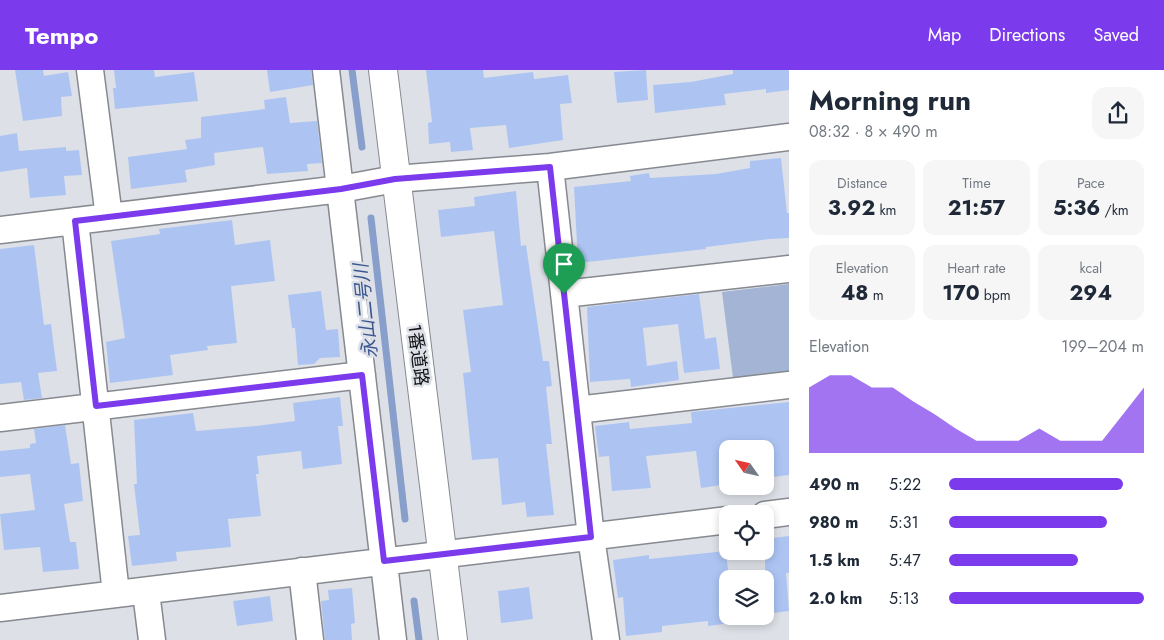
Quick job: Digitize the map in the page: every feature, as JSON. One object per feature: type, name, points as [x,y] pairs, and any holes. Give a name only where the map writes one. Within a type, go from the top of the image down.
[{"type":"street","points":[[90,70],[109,217]]},
{"type":"street","points":[[326,70],[393,640]]},
{"type":"street","name":"1番道路","points":[[383,70],[453,640]]},
{"type":"street","points":[[0,230],[341,189],[395,179],[550,167],[789,137]]},
{"type":"street","points":[[550,167],[591,537],[606,640]]},
{"type":"street","points":[[75,221],[116,594]]},
{"type":"street","points":[[564,294],[789,268]]},
{"type":"street","points":[[0,418],[362,375]]},
{"type":"street","points":[[577,410],[789,385]]},
{"type":"street","points":[[774,514],[789,512]]},
{"type":"street","points":[[0,608],[146,592],[302,571],[719,521]]},
{"type":"street","points":[[302,571],[310,640]]},
{"type":"street","points":[[146,592],[152,640]]},
{"type":"shaded area","points":[[789,284],[789,371],[733,378],[722,292]]},
{"type":"building","points":[[15,70],[43,70],[44,76],[68,72],[72,96],[61,97],[62,116],[23,121]]},
{"type":"building","points":[[114,70],[154,70],[155,77],[194,72],[198,101],[115,109],[113,88],[116,88]]},
{"type":"building","points":[[267,70],[311,70],[313,85],[270,92]]},
{"type":"building","points":[[426,70],[483,70],[484,78],[533,72],[534,79],[568,75],[572,103],[560,104],[563,140],[509,148],[506,125],[470,128],[473,150],[451,152],[450,142],[429,144],[428,123],[432,122]]},
{"type":"building","points":[[646,70],[648,100],[617,103],[614,72]]},
{"type":"building","points":[[733,70],[789,70],[789,90],[766,93],[766,89],[724,94],[726,105],[655,113],[653,85],[691,82],[733,74]]},
{"type":"building","points":[[286,97],[290,123],[317,121],[322,163],[307,164],[308,171],[267,174],[263,147],[214,153],[215,165],[185,170],[187,182],[131,189],[128,157],[187,149],[185,140],[201,138],[201,117],[265,109],[264,100]]},
{"type":"building","points":[[17,133],[19,151],[66,147],[66,151],[79,150],[82,175],[64,176],[66,195],[30,198],[27,168],[0,172],[0,136]]},
{"type":"building","points":[[781,158],[787,213],[789,213],[789,238],[578,263],[574,187],[631,181],[630,176],[649,173],[650,178],[716,174],[750,168],[750,161]]},
{"type":"building","points":[[516,191],[521,246],[526,245],[543,361],[549,361],[552,386],[546,387],[552,444],[546,444],[554,515],[527,517],[525,502],[502,505],[498,458],[472,460],[463,373],[471,372],[463,310],[503,305],[494,231],[441,237],[438,210],[475,206],[474,197]]},
{"type":"building","points":[[232,220],[235,245],[270,240],[275,281],[231,286],[237,343],[207,346],[208,350],[170,355],[173,375],[110,383],[106,342],[125,338],[111,241],[160,234],[159,229]]},
{"type":"building","points":[[34,245],[44,325],[51,324],[57,371],[38,373],[42,398],[24,400],[21,382],[0,384],[0,249]]},
{"type":"building","points":[[321,291],[326,330],[338,329],[340,357],[320,358],[314,364],[298,365],[295,328],[292,328],[288,295]]},
{"type":"building","points":[[699,294],[705,339],[716,337],[720,369],[684,373],[678,324],[643,328],[647,366],[677,361],[679,380],[631,387],[630,379],[590,382],[587,307]]},
{"type":"building","points":[[340,397],[343,426],[338,426],[342,464],[303,469],[301,451],[257,456],[259,474],[256,474],[261,516],[228,519],[231,547],[176,552],[177,561],[132,566],[128,536],[140,535],[134,484],[137,484],[134,420],[193,413],[196,431],[256,426],[295,421],[293,403]]},
{"type":"building","points":[[789,402],[789,475],[774,477],[774,440],[719,440],[719,485],[701,488],[696,451],[646,456],[651,488],[612,491],[609,456],[599,457],[595,426],[629,422],[630,429],[692,423],[691,412]]},
{"type":"building","points":[[65,425],[71,464],[79,463],[83,501],[64,504],[70,542],[76,542],[79,569],[43,572],[40,547],[4,550],[0,514],[35,510],[30,474],[0,477],[0,451],[30,448],[30,444],[36,443],[34,429]]},
{"type":"building","points":[[789,536],[789,573],[786,573],[789,611],[774,613],[774,570],[765,570],[765,560],[774,560],[774,538]]},
{"type":"building","points":[[719,552],[719,560],[727,560],[728,570],[719,570],[719,625],[708,626],[708,621],[662,626],[662,632],[626,636],[623,597],[618,598],[613,560],[649,555],[649,559]]},
{"type":"building","points":[[529,587],[533,619],[501,623],[498,591]]},
{"type":"building","points":[[352,588],[355,623],[351,624],[352,640],[325,640],[321,601],[329,600],[328,590]]},
{"type":"building","points":[[270,596],[273,621],[237,626],[233,601]]},
{"type":"waterway","name":"永山二号川","points":[[352,70],[362,147]]},
{"type":"waterway","name":"永山二号川","points":[[371,218],[405,519]]},
{"type":"waterway","name":"永山二号川","points":[[414,601],[419,640]]},
{"type":"route","points":[[550,167],[564,294],[591,537],[384,561],[362,375],[96,406],[75,221],[341,189],[395,179],[550,167]]}]
